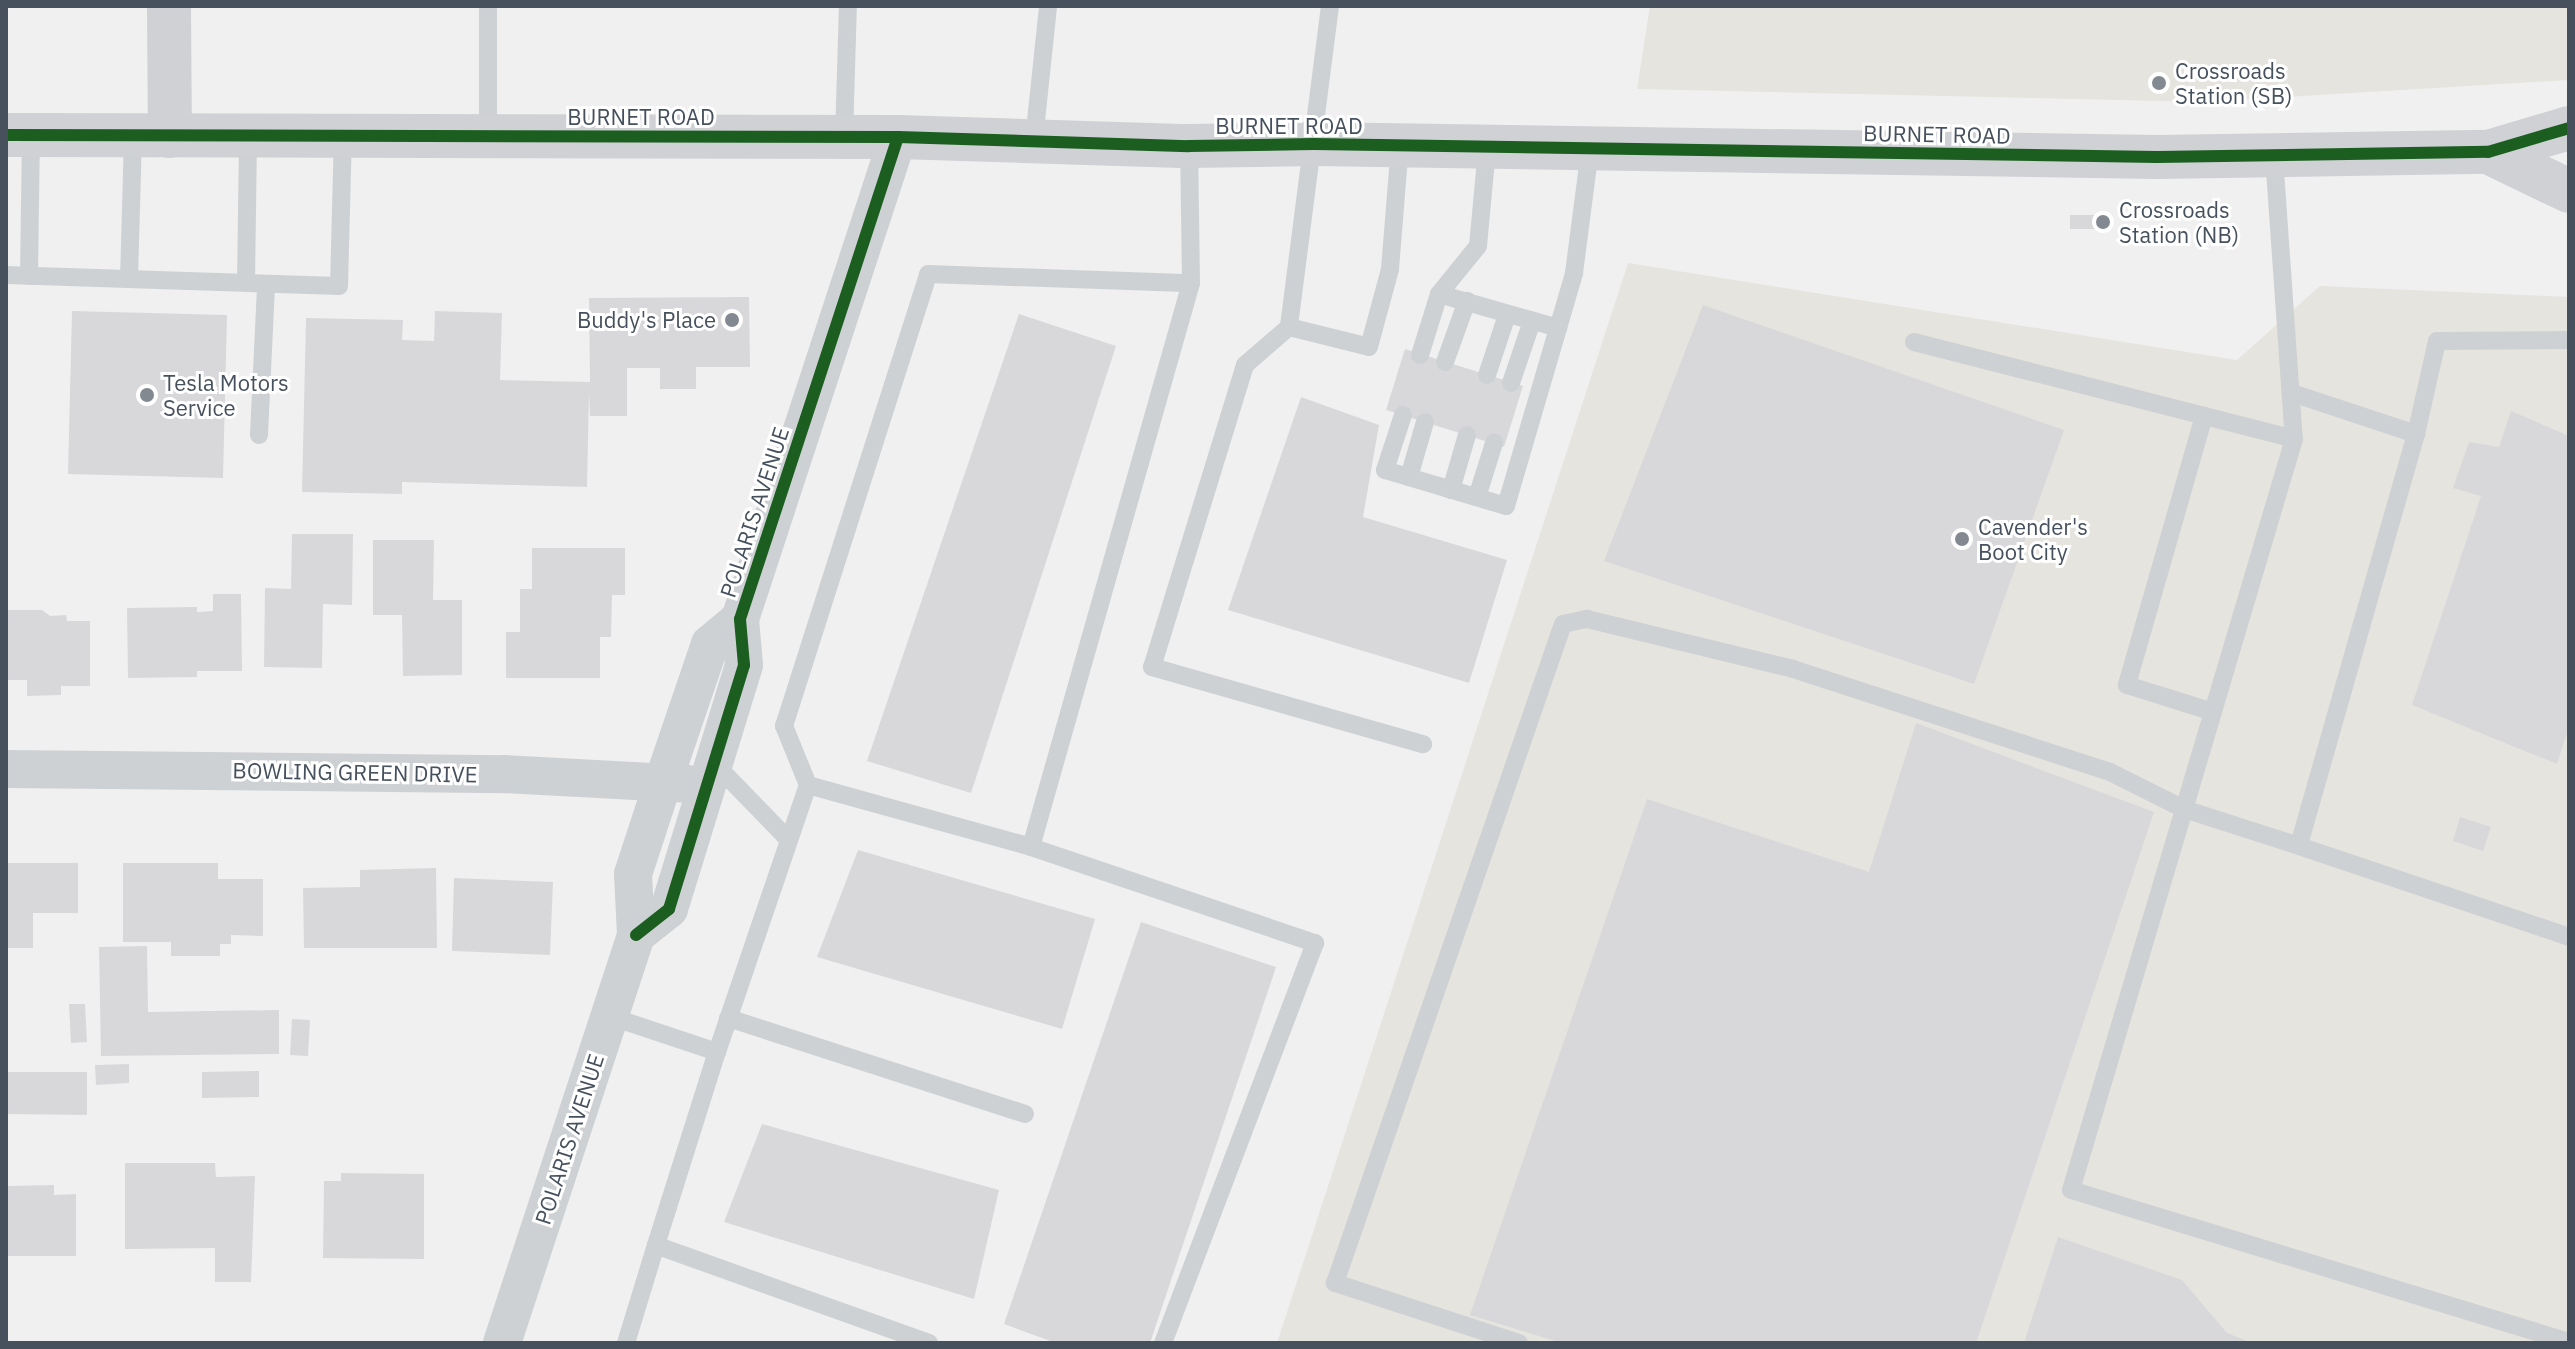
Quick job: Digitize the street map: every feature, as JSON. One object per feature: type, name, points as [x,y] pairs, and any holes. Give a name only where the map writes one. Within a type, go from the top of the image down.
[{"type":"main road","points":[[151,136],[169,6]]},
{"type":"main road","name":"BURNET ROAD","points":[[18,135],[898,137],[1189,146],[1314,144],[1487,149],[2274,156],[2488,152],[2569,128]]},
{"type":"main road","name":"BURNET ROAD","points":[[2488,152],[2569,191]]},
{"type":"street","name":"POLARIS AVENUE","points":[[636,935],[669,909],[708,773],[744,665],[740,619],[898,137]]},
{"type":"street","name":"POLARIS AVENUE","points":[[502,1343],[636,935],[633,874],[663,782],[710,644],[740,619]]},
{"type":"street","name":"BOWLING GREEN DRIVE","points":[[6,769],[505,774],[663,782],[708,773]]},
{"type":"lane","points":[[488,6],[488,137]]},
{"type":"lane","points":[[844,138],[848,6]]},
{"type":"lane","points":[[1034,140],[1048,6]]},
{"type":"lane","points":[[1330,6],[1289,327],[1245,365],[1152,667],[1423,744]]},
{"type":"lane","points":[[18,135],[29,276]]},
{"type":"lane","points":[[129,279],[151,136]]},
{"type":"lane","points":[[246,283],[248,136]]},
{"type":"lane","points":[[6,275],[339,286],[343,136]]},
{"type":"lane","points":[[1031,847],[1191,283],[1189,146]]},
{"type":"lane","points":[[1289,327],[1369,347],[1390,269],[1400,146]]},
{"type":"lane","points":[[1420,355],[1439,294],[1478,246],[1487,149]]},
{"type":"lane","points":[[1403,415],[1385,470],[1506,506],[1574,273],[1590,149]]},
{"type":"lane","points":[[2274,156],[2294,439],[2071,1190],[2569,1342]]},
{"type":"lane","points":[[626,1343],[728,1018],[808,785],[784,726],[928,274],[1191,283]]},
{"type":"lane","points":[[259,435],[266,284]]},
{"type":"lane","points":[[1439,294],[1558,328]]},
{"type":"lane","points":[[1445,362],[1467,301]]},
{"type":"lane","points":[[1487,375],[1507,315]]},
{"type":"lane","points":[[1511,383],[1532,321]]},
{"type":"lane","points":[[2299,846],[2416,434],[2437,341],[2569,340]]},
{"type":"lane","points":[[1914,342],[2294,439]]},
{"type":"lane","points":[[2292,393],[2416,434]]},
{"type":"lane","points":[[2204,416],[2127,685],[2213,712]]},
{"type":"lane","points":[[1409,477],[1425,422]]},
{"type":"lane","points":[[1451,490],[1467,435]]},
{"type":"lane","points":[[1477,497],[1494,443]]},
{"type":"lane","points":[[1519,1343],[1335,1283],[1563,624],[1587,619],[1793,669],[2110,772],[2184,809],[2569,937]]},
{"type":"lane","points":[[708,773],[788,839]]},
{"type":"lane","points":[[808,785],[1031,847],[1315,943],[1163,1343]]},
{"type":"lane","points":[[609,1016],[717,1052]]},
{"type":"lane","points":[[728,1018],[1025,1114]]},
{"type":"lane","points":[[656,1245],[929,1343]]},
{"type":"shaded area","points":[[1650,6],[2569,6],[2569,80],[2203,102],[1637,89]]},
{"type":"shaded area","points":[[1628,263],[2237,360],[2320,286],[2569,297],[2569,1343],[1277,1343]]},
{"type":"building","points":[[2070,215],[2097,215],[2097,229],[2070,229]]},
{"type":"building","points":[[749,297],[750,367],[696,367],[696,389],[660,389],[660,368],[627,368],[627,416],[590,416],[589,393],[587,487],[402,482],[402,494],[302,492],[306,318],[403,320],[402,340],[434,341],[435,311],[502,313],[500,380],[590,382],[589,298]]},
{"type":"building","points":[[1703,305],[2064,430],[1974,684],[1604,561]]},
{"type":"building","name":"Tesla Motors Service","points":[[72,311],[227,315],[223,478],[68,474]]},
{"type":"building","points":[[1019,314],[1116,346],[971,793],[867,761]]},
{"type":"building","points":[[1405,349],[1523,386],[1504,447],[1386,410]]},
{"type":"building","points":[[1301,397],[1379,425],[1363,517],[1507,560],[1469,683],[1228,610]]},
{"type":"building","points":[[2511,411],[2569,436],[2569,727],[2557,764],[2412,705],[2481,496],[2453,488],[2469,442],[2499,447]]},
{"type":"building","points":[[292,534],[353,534],[352,605],[323,604],[322,668],[264,667],[265,588],[291,589]]},
{"type":"building","points":[[373,540],[434,540],[433,600],[462,600],[462,675],[403,676],[402,615],[373,615]]},
{"type":"building","points":[[532,548],[625,548],[625,595],[612,595],[611,637],[600,637],[600,678],[506,678],[506,632],[520,632],[520,589],[532,589]]},
{"type":"building","points":[[213,594],[241,594],[242,671],[197,671],[197,677],[128,678],[127,608],[197,607],[197,612],[213,611]]},
{"type":"building","points":[[6,610],[42,610],[50,616],[66,615],[67,621],[90,621],[90,686],[61,686],[61,695],[27,696],[27,680],[6,680]]},
{"type":"building","points":[[1916,723],[2154,812],[1976,1343],[1562,1343],[1470,1315],[1647,799],[1869,872]]},
{"type":"building","points":[[2460,817],[2491,827],[2483,851],[2453,841]]},
{"type":"building","points":[[858,850],[1095,919],[1062,1029],[817,957]]},
{"type":"building","points":[[6,863],[78,863],[78,913],[33,913],[33,948],[6,948]]},
{"type":"building","points":[[123,863],[218,863],[218,879],[263,879],[263,936],[231,935],[231,944],[220,944],[220,956],[171,956],[171,942],[123,942]]},
{"type":"building","points":[[436,868],[437,948],[304,948],[303,888],[360,887],[360,870]]},
{"type":"building","points":[[454,878],[553,882],[550,955],[452,951]]},
{"type":"building","points":[[1141,922],[1276,967],[1150,1343],[1056,1343],[1004,1324]]},
{"type":"building","points":[[147,946],[148,1012],[279,1010],[279,1054],[101,1056],[99,947]]},
{"type":"building","points":[[69,1004],[85,1004],[87,1042],[71,1043]]},
{"type":"building","points":[[292,1019],[310,1020],[308,1056],[290,1055]]},
{"type":"building","points":[[129,1064],[129,1083],[96,1085],[95,1065]]},
{"type":"building","points":[[259,1071],[259,1097],[202,1098],[202,1072]]},
{"type":"building","points":[[6,1072],[87,1072],[87,1115],[6,1114]]},
{"type":"building","points":[[762,1124],[999,1190],[974,1299],[724,1222]]},
{"type":"building","points":[[125,1163],[215,1163],[216,1177],[255,1176],[251,1282],[215,1282],[215,1248],[125,1249]]},
{"type":"building","points":[[341,1173],[424,1174],[424,1259],[323,1258],[324,1181],[341,1181]]},
{"type":"building","points":[[54,1185],[54,1195],[76,1194],[76,1256],[6,1256],[6,1186]]},
{"type":"building","points":[[2058,1237],[2182,1280],[2227,1333],[2252,1343],[2024,1343]]},
{"type":"cycle path","points":[[6,135],[898,137],[1189,146],[1314,144],[2157,157],[2488,152],[2569,128]]},
{"type":"cycle path","points":[[636,935],[669,909],[744,665],[740,619],[898,137]]},
{"type":"place","name":"Crossroads Station (SB)","points":[[2159,83]]},
{"type":"place","name":"Crossroads Station (NB)","points":[[2103,222]]},
{"type":"place","name":"Buddy's Place","points":[[732,320]]},
{"type":"place","name":"Tesla Motors Service","points":[[147,395]]},
{"type":"place","name":"Cavender's Boot City","points":[[1962,539]]}]
